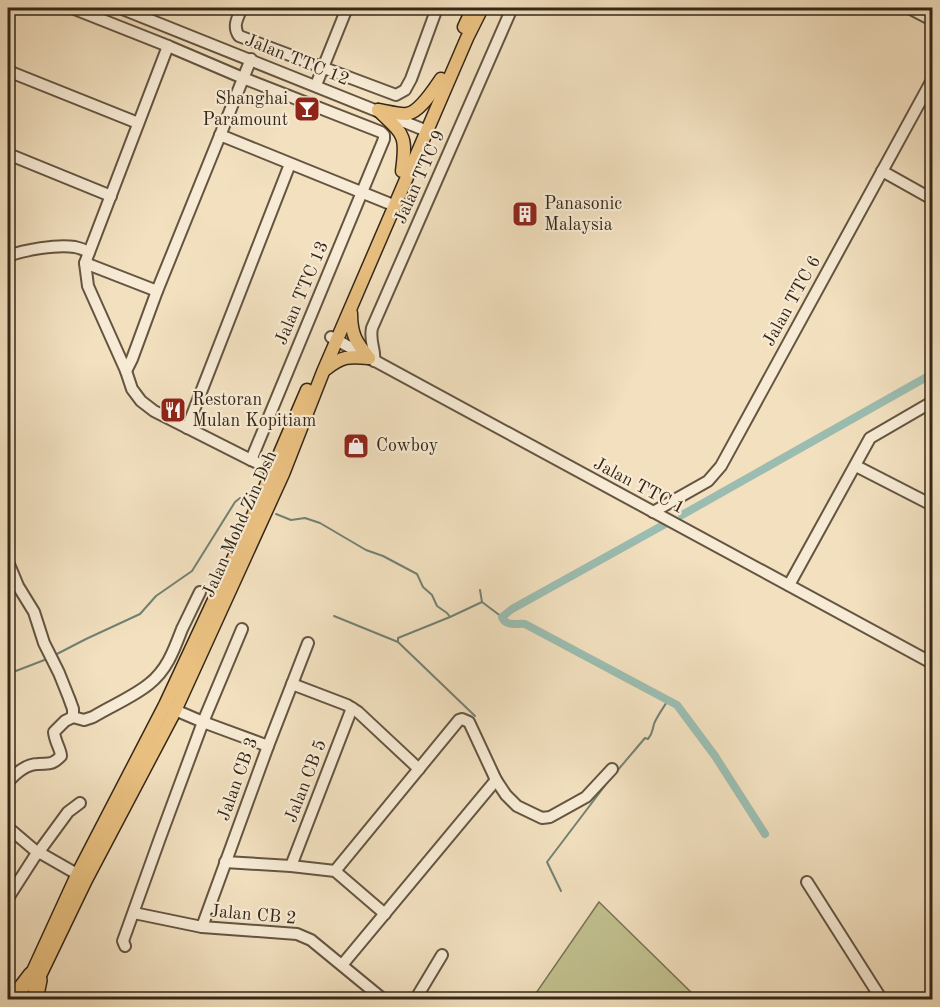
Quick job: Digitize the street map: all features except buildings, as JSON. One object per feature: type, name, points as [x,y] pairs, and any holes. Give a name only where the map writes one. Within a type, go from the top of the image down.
[{"type":"highway","points":[[8,999],[35,977]]},
{"type":"highway","points":[[35,977],[35,999]]},
{"type":"main road","name":"Jalan Mohd Zin Dsh","points":[[35,977],[82,877],[170,708],[249,525],[277,472],[323,372],[334,339],[351,308],[424,129],[441,79],[473,8]]},
{"type":"main road","name":"Jalan Mohd Zin Dsh","points":[[277,472],[402,171],[482,8]]},
{"type":"main road","points":[[378,110],[407,114],[427,98],[441,79]]},
{"type":"main road","points":[[378,110],[403,138],[405,152],[402,171]]},
{"type":"main road","points":[[351,308],[353,334],[357,343],[372,359]]},
{"type":"main road","points":[[323,372],[345,357],[372,359]]},
{"type":"main road","points":[[20,999],[35,977]]},
{"type":"main road","points":[[28,999],[35,977]]},
{"type":"street","points":[[72,8],[243,78]]},
{"type":"street","name":"Jalan TTC 12","points":[[120,8],[424,129]]},
{"type":"street","points":[[242,8],[235,26],[239,36],[396,95],[405,90],[411,79],[437,8]]},
{"type":"street","points":[[316,86],[347,8]]},
{"type":"street","name":"Jalan TTC 9","points":[[372,359],[375,355],[370,337],[372,328],[512,8]]},
{"type":"street","points":[[909,8],[933,20]]},
{"type":"street","points":[[168,46],[85,263],[88,286],[132,389],[141,401],[154,411],[277,472]]},
{"type":"street","points":[[126,371],[251,59]]},
{"type":"street","points":[[8,71],[138,123]]},
{"type":"street","name":"Jalan TTC 13","points":[[243,78],[381,132],[384,139],[251,460]]},
{"type":"street","name":"Jalan TTC 6","points":[[653,512],[708,481],[721,466],[933,80]]},
{"type":"street","points":[[220,135],[388,203]]},
{"type":"street","points":[[8,154],[111,196]]},
{"type":"street","points":[[188,428],[290,164]]},
{"type":"street","points":[[882,171],[933,199]]},
{"type":"street","points":[[8,256],[58,247],[75,247],[89,252]]},
{"type":"street","points":[[85,263],[157,291]]},
{"type":"street","name":"Jalan TTC 1","points":[[334,339],[933,663]]},
{"type":"street","points":[[789,585],[870,438],[932,404]]},
{"type":"street","points":[[856,466],[933,505]]},
{"type":"street","points":[[8,562],[18,586],[34,612],[44,643],[69,698],[73,717]]},
{"type":"street","points":[[8,782],[28,766],[38,763],[48,765],[61,756],[54,739],[54,732],[65,721],[73,717],[84,720],[93,717],[148,685],[158,676],[174,652],[200,592]]},
{"type":"street","points":[[125,946],[123,941],[160,838],[203,722],[242,630]]},
{"type":"street","name":"Jalan CB 3","points":[[202,927],[308,643]]},
{"type":"street","points":[[292,684],[352,708],[419,769]]},
{"type":"street","points":[[170,708],[268,746]]},
{"type":"street","name":"Jalan CB 5","points":[[291,866],[352,708]]},
{"type":"street","points":[[335,871],[459,720],[469,722],[496,780],[506,795],[517,806],[535,815],[546,818],[586,797],[612,769]]},
{"type":"street","points":[[342,965],[496,780]]},
{"type":"street","points":[[8,898],[35,856],[68,812],[80,803]]},
{"type":"street","points":[[8,831],[11,830],[38,853],[82,877]]},
{"type":"street","points":[[225,862],[335,871],[385,914]]},
{"type":"street","points":[[807,882],[882,999]]},
{"type":"street","name":"Jalan CB 2","points":[[134,914],[202,927],[297,934],[311,940],[384,999]]},
{"type":"street","points":[[415,999],[442,955]]},
{"type":"shaded area","points":[[599,902],[694,995],[705,999],[545,1000],[536,993]]},
{"type":"waterway","points":[[682,515],[932,374]]},
{"type":"waterway","points":[[55,655],[140,614],[156,596],[192,571],[235,502],[240,498],[246,498],[251,503]]},
{"type":"waterway","points":[[276,514],[291,520],[305,518],[320,523],[366,550],[383,556],[417,574],[423,587],[432,595],[437,606],[450,617]]},
{"type":"waterway","points":[[667,523],[512,609],[502,617],[509,623],[525,624],[677,705],[715,756],[765,834]]},
{"type":"waterway","points":[[480,590],[482,602]]},
{"type":"waterway","points":[[475,716],[398,642],[398,638],[482,602],[502,617]]},
{"type":"waterway","points":[[334,616],[398,642]]},
{"type":"waterway","points":[[8,674],[47,659]]},
{"type":"waterway","points":[[617,771],[645,738],[650,737],[655,721],[668,700]]},
{"type":"waterway","points":[[561,891],[547,862],[613,775]]},
{"type":"place","name":"Shanghai Paramount","points":[[307,109]]},
{"type":"place","name":"Panasonic Malaysia","points":[[525,214]]},
{"type":"place","name":"Restoran Mulan Kopitiam","points":[[173,410]]},
{"type":"place","name":"Cowboy","points":[[356,446]]}]
